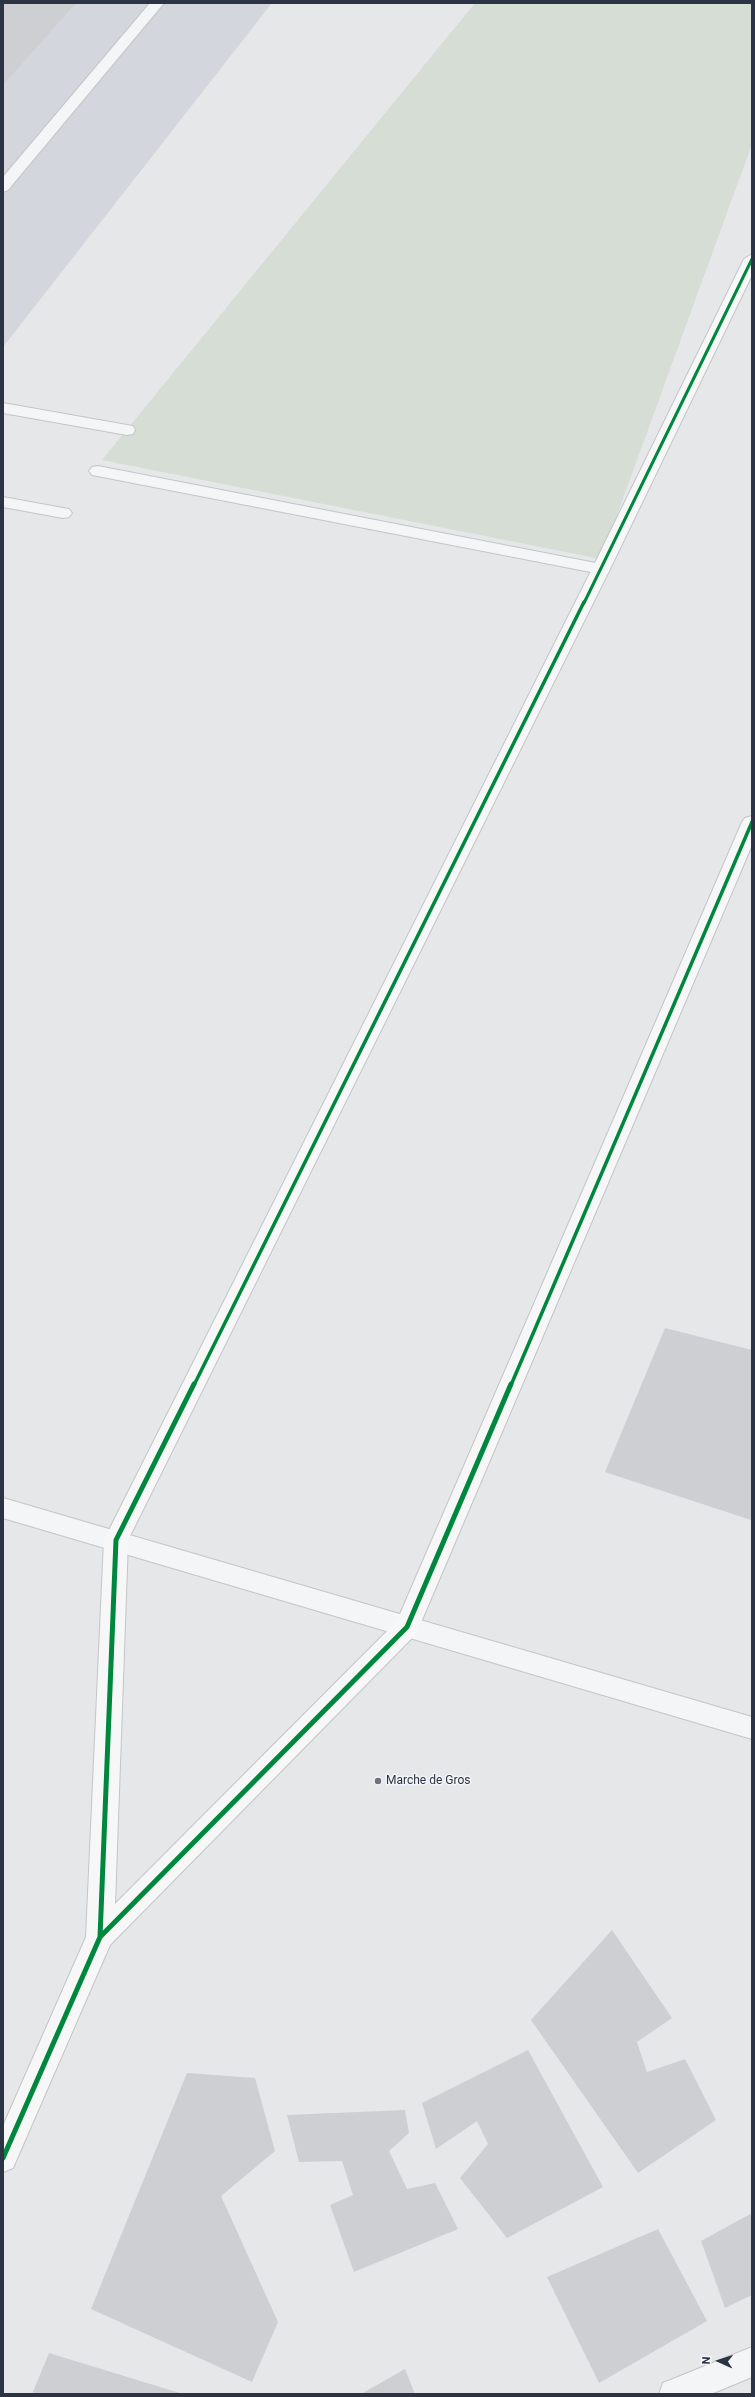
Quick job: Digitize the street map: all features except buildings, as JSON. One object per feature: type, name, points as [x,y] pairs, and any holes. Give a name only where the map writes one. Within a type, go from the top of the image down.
[{"type":"street","points":[[3,187],[157,3]]},
{"type":"street","points":[[100,1938],[116,1540],[602,569],[752,259]]},
{"type":"street","points":[[3,408],[127,430]]},
{"type":"street","points":[[98,470],[602,569]]},
{"type":"street","points":[[3,502],[63,513]]},
{"type":"street","points":[[3,2158],[100,1938],[407,1627],[752,822]]},
{"type":"street","points":[[3,1508],[752,1728]]},
{"type":"street","points":[[674,2394],[752,2362]]},
{"type":"shaded area","points":[[3,3],[272,3],[3,347]]},
{"type":"shaded area","points":[[475,3],[752,3],[752,144],[601,559],[102,460]]},
{"type":"cycle path","points":[[100,1937],[116,1540],[601,569],[752,259]]},
{"type":"cycle path","points":[[3,2158],[100,1937],[407,1627],[752,822]]},
{"type":"place","name":"Marche de Gros","points":[[378,1781]]}]
